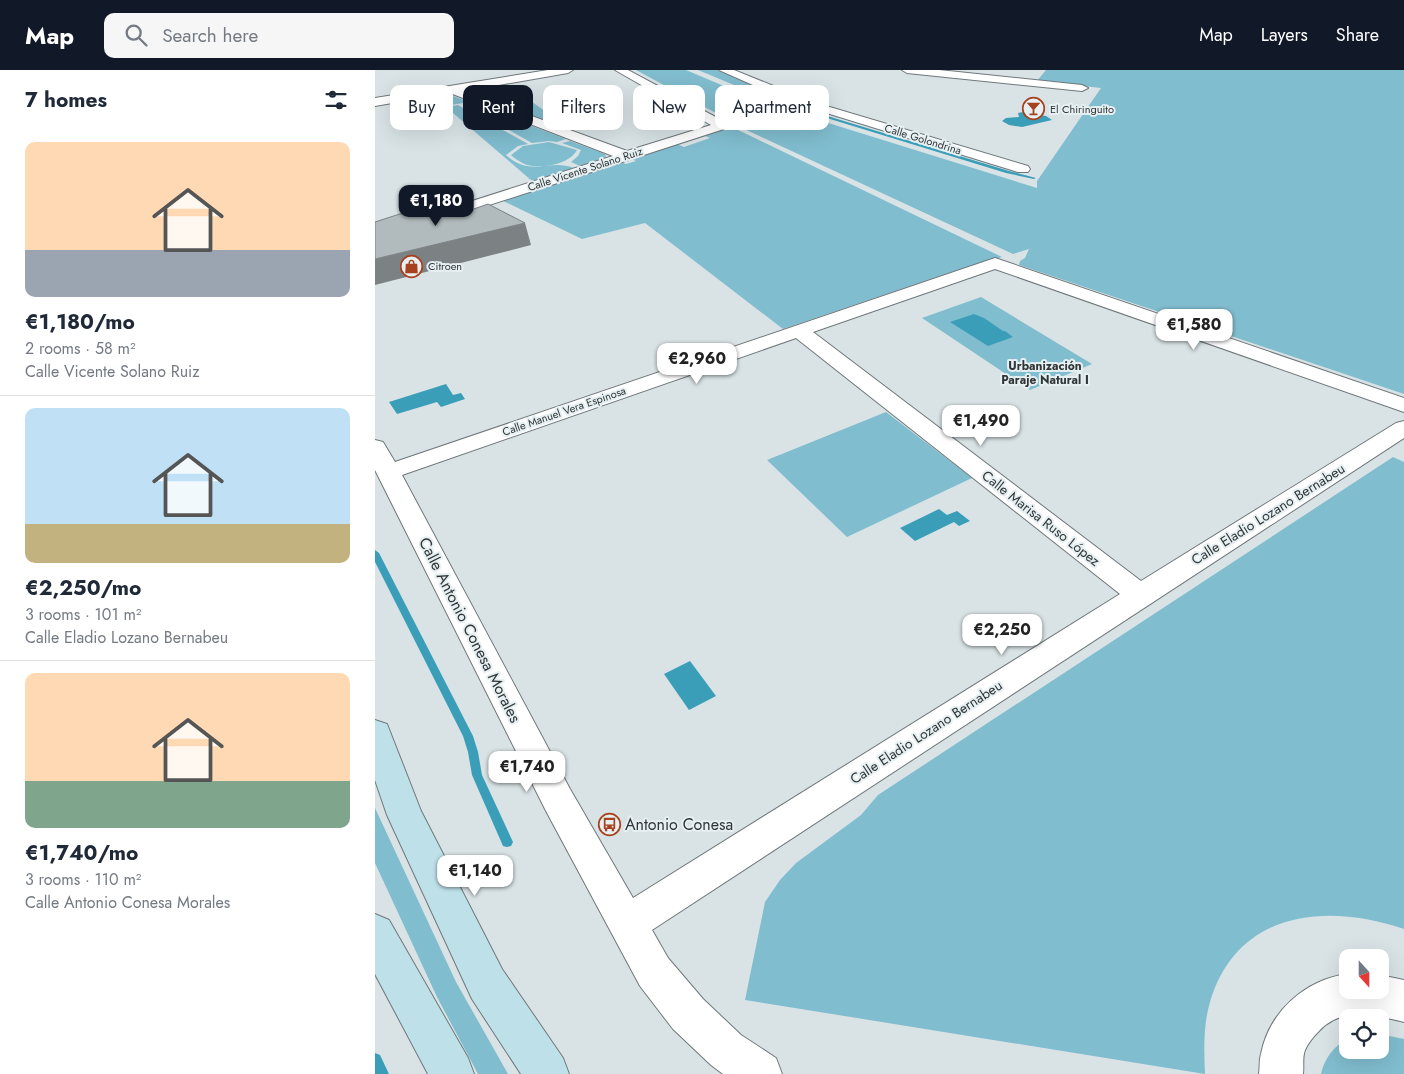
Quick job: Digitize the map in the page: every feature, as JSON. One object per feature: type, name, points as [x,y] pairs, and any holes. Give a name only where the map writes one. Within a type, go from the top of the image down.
[{"type":"main road","points":[[375,734],[405,814],[487,984],[547,1074]]},
{"type":"main road","points":[[375,934],[452,1074]]},
{"type":"street","points":[[453,89],[567,70]]},
{"type":"street","points":[[620,70],[715,122]]},
{"type":"street","name":"Calle Golondrina","points":[[724,70],[760,85]]},
{"type":"street","points":[[907,70],[1082,88]]},
{"type":"street","points":[[1028,83],[1039,70]]},
{"type":"street","points":[[453,91],[626,156]]},
{"type":"street","points":[[375,102],[390,100]]},
{"type":"street","name":"Calle Golondrina","points":[[829,110],[1023,169]]},
{"type":"street","name":"Calle Vicente Solano Ruiz","points":[[375,237],[715,127]]},
{"type":"street","name":"Calle Manuel Vera Espinosa","points":[[381,460],[799,331],[995,263],[1404,405]]},
{"type":"street","name":"Calle Marisa Ruso López","points":[[799,331],[1140,595]]},
{"type":"street","name":"Calle Eladio Lozano Bernabeu","points":[[626,924],[1404,428]]},
{"type":"street","name":"Calle Antonio Conesa Morales","points":[[381,460],[521,729],[626,924],[654,972],[688,1014],[726,1050],[760,1074]]},
{"type":"street","points":[[1281,1074],[1283,1051],[1296,1024],[1316,1005],[1342,995],[1373,994],[1404,1001]]},
{"type":"shaded area","points":[[636,70],[686,70],[722,85],[715,85],[715,113],[705,107],[705,85],[664,85]]},
{"type":"shaded area","points":[[698,70],[717,70],[750,85],[734,85]]},
{"type":"shaded area","points":[[1046,70],[1404,70],[1404,394],[1019,265],[1029,249],[1013,254],[746,130],[829,130],[829,123],[1037,188],[1037,181],[1101,88],[1037,81]]},
{"type":"shaded area","points":[[453,96],[463,100],[463,103],[453,105]]},
{"type":"shaded area","points":[[533,103],[543,110],[543,121],[533,117]]},
{"type":"shaded area","points":[[458,105],[463,108],[463,122],[453,113],[453,106]]},
{"type":"shaded area","points":[[1023,112],[1046,116],[1052,120],[1022,127],[1009,125],[1002,121],[1006,118],[1019,117],[1018,113]]},
{"type":"shaded area","points":[[533,126],[566,139],[557,142],[532,143],[509,130],[533,130]]},
{"type":"shaded area","points":[[473,130],[503,130],[528,144],[518,146],[506,155],[515,162],[532,167],[556,165],[574,168],[532,181]]},
{"type":"shaded area","points":[[723,130],[738,130],[1002,257],[981,264],[978,263],[783,329],[645,223],[582,239],[501,200],[619,162],[626,164],[636,161],[632,159],[677,144],[684,147],[710,138],[705,136]]},
{"type":"shaded area","points":[[570,141],[605,154],[606,157],[580,166],[571,162],[578,156],[581,150],[562,143]]},
{"type":"shaded area","points":[[549,142],[577,150],[568,159],[548,166],[527,165],[511,155],[523,146]]},
{"type":"shaded area","points":[[981,297],[1092,364],[1030,390],[922,318]]},
{"type":"shaded area","points":[[974,314],[984,318],[1013,337],[988,346],[950,322]]},
{"type":"shaded area","points":[[446,384],[453,395],[461,393],[465,399],[441,407],[437,402],[397,414],[389,402]]},
{"type":"shaded area","points":[[886,412],[972,478],[847,537],[767,460]]},
{"type":"shaded area","points":[[1393,457],[1404,462],[1404,929],[1345,916],[1315,916],[1288,921],[1263,932],[1241,948],[1223,972],[1210,1002],[1205,1029],[1205,1074],[745,1000],[765,902],[780,880],[796,863],[861,815],[878,795]]},
{"type":"shaded area","points":[[939,509],[947,515],[957,511],[970,521],[959,526],[954,522],[915,541],[900,528]]},
{"type":"shaded area","points":[[690,661],[716,696],[689,710],[664,674]]},
{"type":"shaded area","points":[[375,808],[456,982],[508,1074],[478,1074],[437,997],[375,863]]},
{"type":"shaded area","points":[[1389,1036],[1404,1039],[1404,1074],[1321,1074],[1327,1058],[1339,1045],[1339,1059],[1389,1059]]},
{"type":"building","points":[[443,200],[465,212],[488,204],[525,223],[375,259],[375,222]]},
{"type":"waterway","points":[[829,117],[1008,172],[1034,178]]},
{"type":"waterway","points":[[375,553],[468,736],[477,775],[507,842]]},
{"type":"waterway","points":[[375,1060],[382,1074]]},
{"type":"place","name":"El Chiringuito","points":[[1034,109]]},
{"type":"place","name":"Citroen","points":[[412,266]]},
{"type":"place","name":"Antonio Conesa","points":[[609,824]]},
{"type":"district","name":"Urbanización Paraje Natural I","points":[[1045,373]]}]
